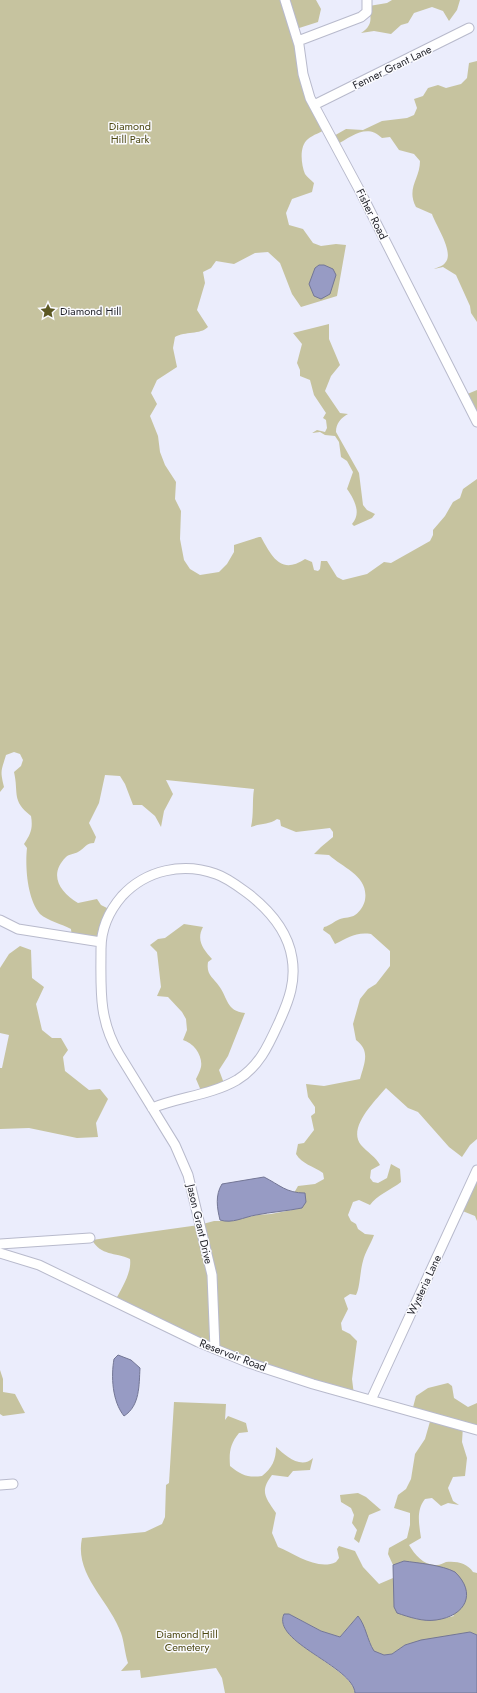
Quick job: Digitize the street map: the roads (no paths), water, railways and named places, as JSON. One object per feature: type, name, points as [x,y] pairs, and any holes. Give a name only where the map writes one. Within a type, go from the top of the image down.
[{"type":"street","name":"Fisher Road","points":[[285,0],[298,41],[303,74],[314,105],[361,193],[477,422]]},
{"type":"street","points":[[298,41],[361,17],[367,12],[367,0]]},
{"type":"street","name":"Fenner Grant Lane","points":[[314,105],[469,28]]},
{"type":"street","name":"Jason Grant Drive","points":[[152,1108],[173,1100],[220,1088],[243,1075],[258,1061],[268,1044],[291,992],[293,969],[289,946],[285,935],[271,916],[256,900],[238,886],[217,874],[181,868],[163,871],[146,877],[126,891],[111,910],[106,921],[101,942],[102,1009],[106,1027],[113,1045],[180,1155],[191,1185],[212,1275],[215,1349]]},
{"type":"street","points":[[0,920],[18,929],[101,942]]},
{"type":"street","name":"Wysteria Lane","points":[[371,1400],[477,1170]]},
{"type":"street","points":[[0,1244],[90,1238]]},
{"type":"street","name":"Reservoir Road","points":[[0,1253],[38,1265],[215,1349],[249,1363],[477,1430]]},
{"type":"street","points":[[0,1485],[13,1484]]},
{"type":"water","points":[[319,265],[324,265],[333,269],[336,275],[330,294],[321,299],[314,296],[309,284],[315,268]]},
{"type":"water","points":[[264,1177],[293,1192],[305,1193],[306,1202],[302,1208],[256,1215],[234,1221],[220,1220],[217,1206],[218,1193],[222,1184]]},
{"type":"water","points":[[118,1355],[131,1360],[140,1368],[139,1388],[136,1401],[129,1412],[124,1416],[117,1403],[113,1388],[114,1359]]},
{"type":"water","points":[[404,1561],[437,1566],[455,1572],[462,1580],[466,1588],[467,1595],[461,1609],[455,1614],[446,1618],[436,1620],[416,1619],[397,1613],[394,1607],[393,1565]]},
{"type":"water","points":[[284,1614],[289,1614],[321,1631],[340,1637],[358,1616],[363,1624],[374,1651],[384,1655],[392,1654],[405,1645],[421,1640],[470,1632],[477,1635],[477,1693],[355,1693],[351,1683],[341,1673],[300,1644],[289,1634],[283,1624]]},
{"type":"place","name":"Diamond Hill","points":[[48,311]]},
{"type":"park label","name":"Diamond Hill Park","points":[[130,132]]},
{"type":"park label","name":"Diamond Hill Cemetery","points":[[187,1640]]}]
